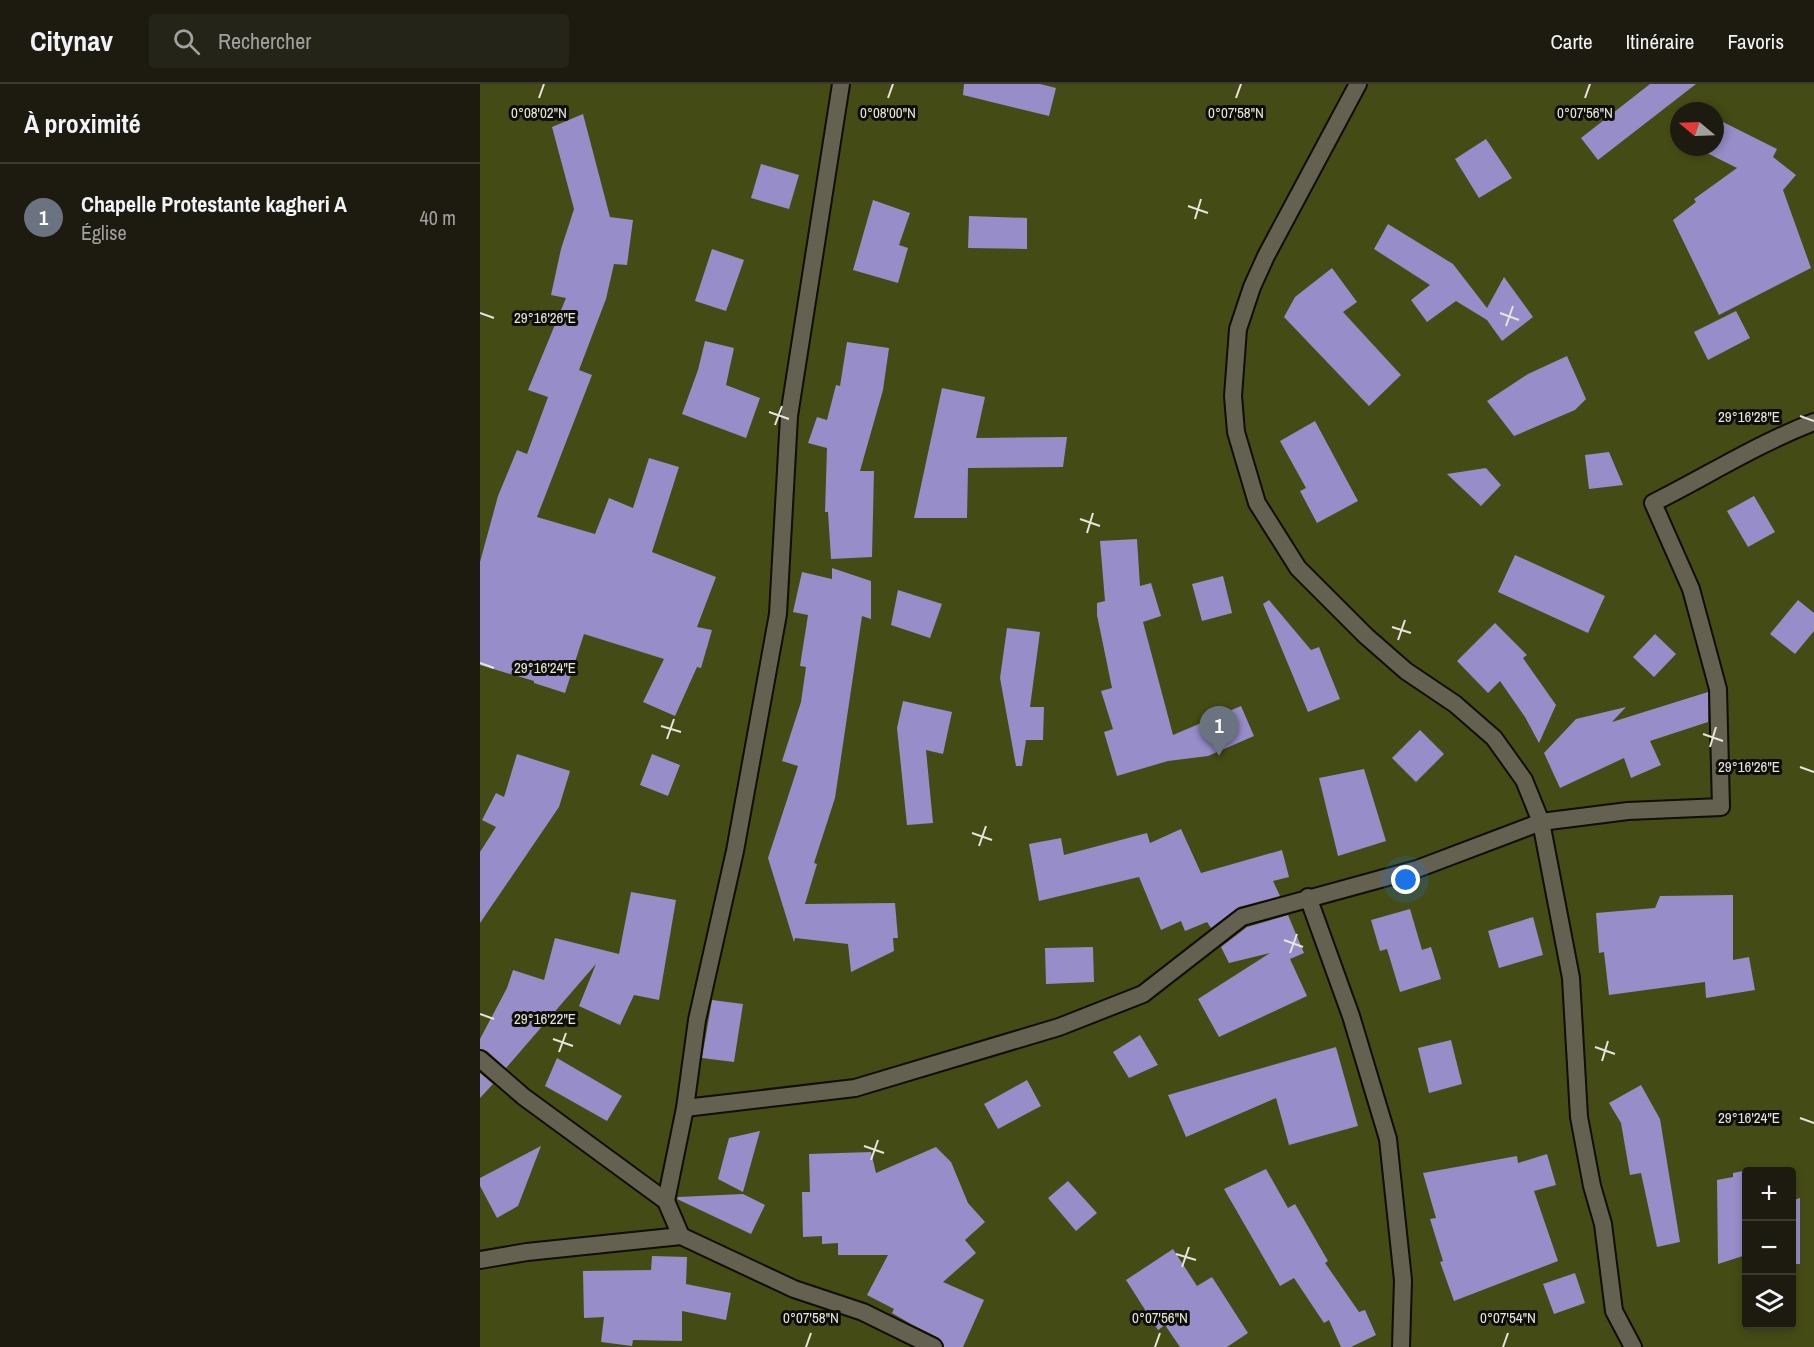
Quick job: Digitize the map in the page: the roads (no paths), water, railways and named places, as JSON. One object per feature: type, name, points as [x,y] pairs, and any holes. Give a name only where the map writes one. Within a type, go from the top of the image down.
[{"type":"street","points":[[666,1201],[685,1108],[697,1020],[735,851],[778,614],[789,416],[841,84]]},
{"type":"street","points":[[1359,84],[1266,256],[1252,287],[1238,329],[1233,396],[1236,432],[1257,503],[1298,568],[1366,636],[1406,671],[1455,704],[1494,738],[1524,780],[1541,822],[1571,978],[1579,1117],[1592,1186],[1603,1224],[1614,1311],[1633,1347]]},
{"type":"street","points":[[685,1108],[855,1088],[1059,1027],[1143,994],[1242,916],[1417,869],[1541,822],[1628,811],[1721,807],[1718,689],[1691,589],[1653,503],[1783,434],[1814,423]]},
{"type":"street","points":[[1308,897],[1351,1016],[1388,1139],[1403,1280],[1401,1347]]},
{"type":"street","points":[[480,1059],[524,1097],[666,1201],[681,1236]]},
{"type":"street","points":[[480,1260],[527,1252],[681,1236],[794,1289],[863,1312],[934,1347]]},
{"type":"place","name":"Chapelle Protestante kagheri A","points":[[1219,756]]}]
